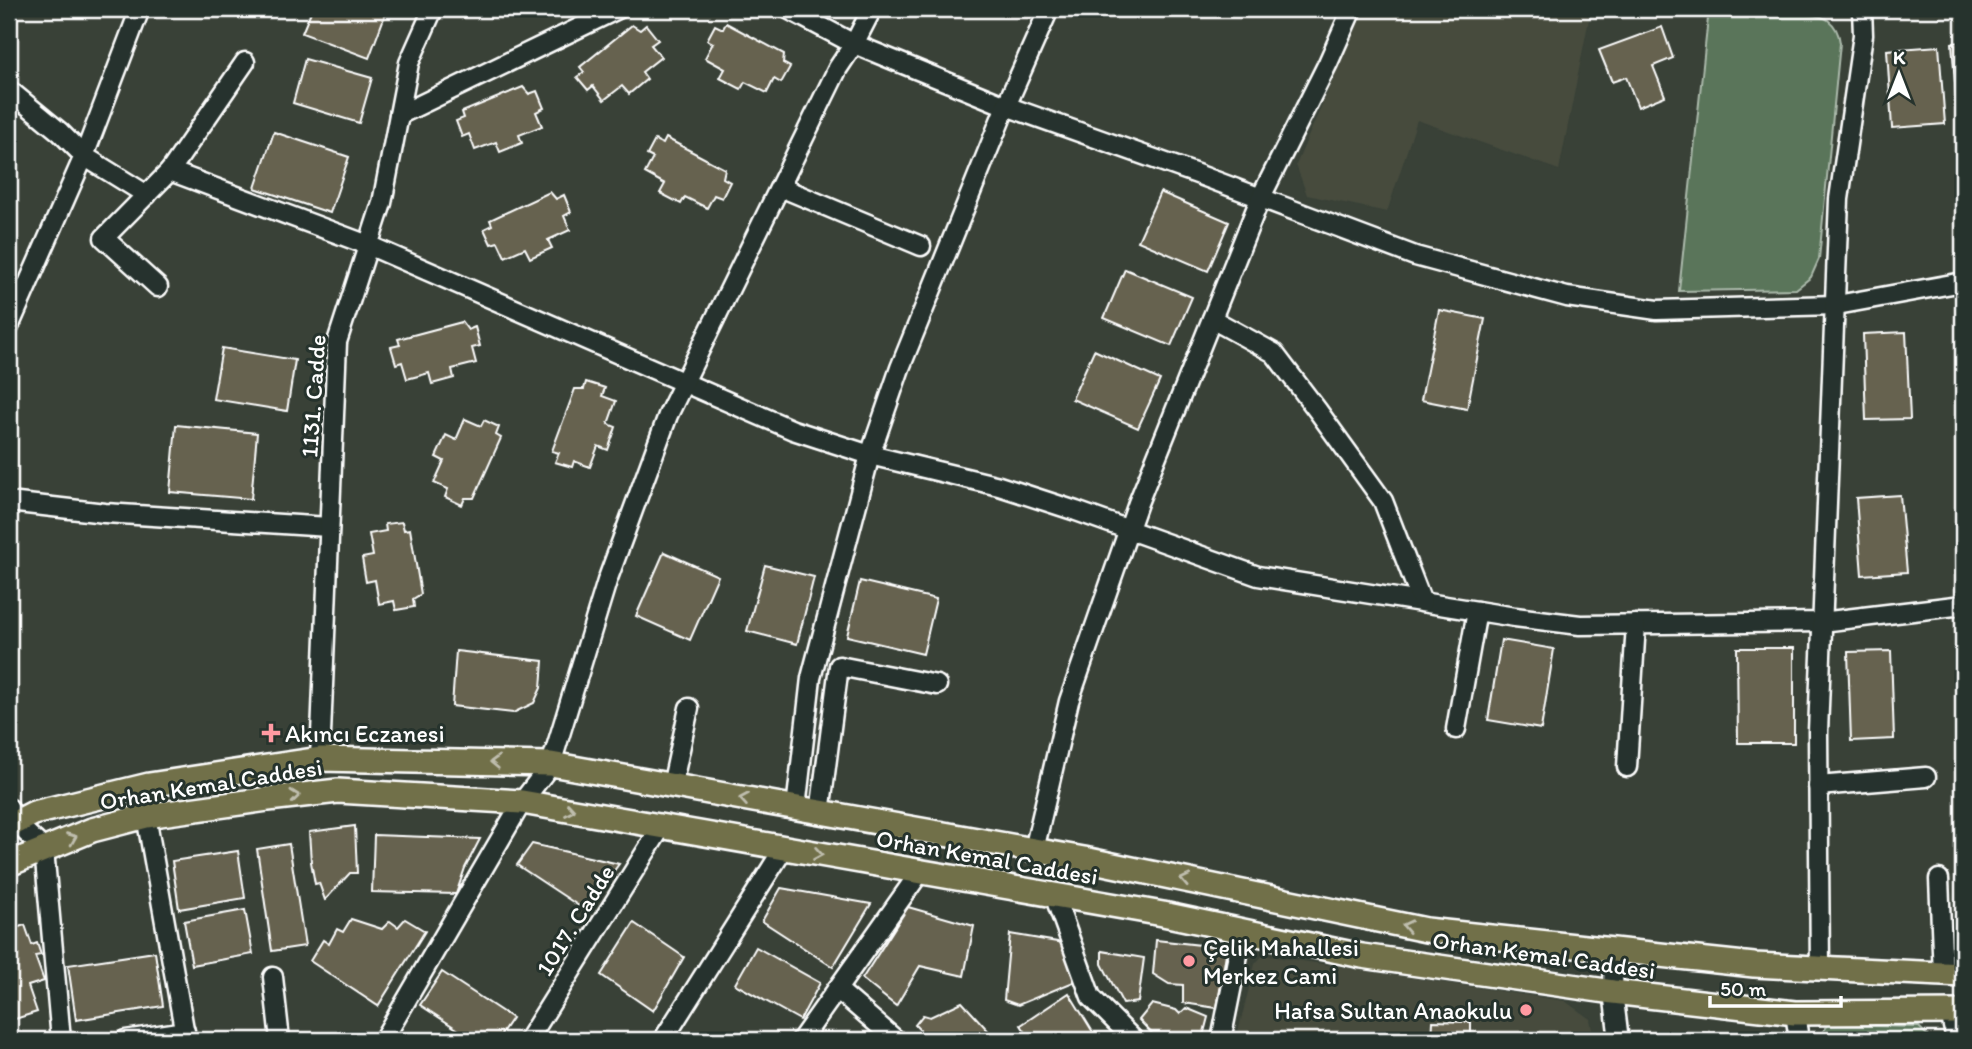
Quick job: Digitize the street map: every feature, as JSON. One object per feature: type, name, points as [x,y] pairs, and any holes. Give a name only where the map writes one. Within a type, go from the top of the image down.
[{"type":"main road","name":"Orhan Kemal Caddesi","points":[[11,819],[149,785],[320,759],[551,764],[1034,850],[1426,930],[1754,965],[1953,975]]},
{"type":"main road","name":"Orhan Kemal Caddesi","points":[[9,864],[92,830],[146,816],[338,791],[522,802],[1163,914],[1362,956],[1614,992],[1795,1013],[1956,1012]]},
{"type":"street","points":[[9,327],[84,156],[140,9]]},
{"type":"street","name":"1131. Cadde","points":[[320,759],[337,341],[382,203],[409,63],[433,9]]},
{"type":"street","points":[[399,115],[618,9]]},
{"type":"street","points":[[788,9],[854,44],[1006,106],[1415,256],[1567,297],[1657,310],[1837,305],[1963,282]]},
{"type":"street","points":[[383,1040],[522,802],[551,764],[607,581],[668,415],[838,68],[872,9]]},
{"type":"street","points":[[796,808],[811,678],[870,455],[900,368],[1006,106],[1049,9]]},
{"type":"street","points":[[1034,850],[1069,701],[1128,531],[1260,199],[1352,9]]},
{"type":"street","points":[[1820,969],[1818,786],[1821,622],[1837,305],[1839,199],[1863,35],[1862,9]]},
{"type":"street","points":[[158,287],[104,238],[170,171],[245,62]]},
{"type":"street","points":[[11,97],[60,132],[84,156],[147,195]]},
{"type":"street","points":[[170,171],[368,245],[793,430],[870,455],[999,486],[1258,576],[1580,625],[1821,622],[1963,605]]},
{"type":"street","points":[[780,187],[920,246]]},
{"type":"street","points":[[1212,319],[1274,353],[1318,411],[1383,501],[1422,602]]},
{"type":"street","points":[[9,502],[105,513],[330,527]]},
{"type":"street","points":[[1456,729],[1477,611]]},
{"type":"street","points":[[1627,767],[1636,624]]},
{"type":"street","points":[[820,813],[839,666],[937,685]]},
{"type":"street","points":[[672,786],[689,708]]},
{"type":"street","points":[[1818,786],[1926,777]]},
{"type":"street","points":[[125,1040],[186,1036],[146,816]]},
{"type":"street","points":[[11,819],[44,849],[61,1040]]},
{"type":"street","name":"1017. Cadde","points":[[528,1040],[662,826]]},
{"type":"street","points":[[663,1040],[784,848]]},
{"type":"street","points":[[801,1040],[920,872]]},
{"type":"street","points":[[1939,879],[1953,975]]},
{"type":"street","points":[[1054,895],[1091,997],[1134,1040]]},
{"type":"street","points":[[1222,1040],[1243,930]]},
{"type":"street","points":[[1614,950],[1614,992],[1619,1040]]},
{"type":"street","points":[[273,977],[280,1040]]},
{"type":"street","points":[[837,989],[896,1040]]},
{"type":"street","points":[[1956,1012],[1956,1040]]},
{"type":"street","points":[[1795,1013],[1799,1040]]},
{"type":"shaded area","points":[[1363,9],[1591,9],[1559,170],[1417,120],[1387,212],[1307,195],[1296,165]]},
{"type":"shaded area","points":[[1263,955],[1565,1001],[1590,1019],[1594,1040],[1236,1040],[1255,964]]},
{"type":"green space","points":[[1709,9],[1806,14],[1828,20],[1838,33],[1840,43],[1819,259],[1811,277],[1796,289],[1679,291]]},
{"type":"green space","points":[[1828,1025],[1919,1027],[1932,1040],[1821,1040],[1821,1035]]},
{"type":"building","points":[[312,9],[369,9],[385,15],[369,58],[302,33]]},
{"type":"building","points":[[517,9],[541,9],[523,19]]},
{"type":"building","points":[[543,9],[563,9],[548,17]]},
{"type":"building","points":[[726,23],[784,54],[783,63],[790,67],[781,83],[774,79],[767,93],[745,82],[741,89],[720,78],[725,69],[705,58],[713,43],[707,40],[715,25],[723,29]]},
{"type":"building","points":[[632,25],[640,30],[646,25],[658,40],[651,45],[661,57],[642,72],[647,79],[629,94],[622,86],[604,100],[593,86],[588,90],[577,77],[584,72],[580,67]]},
{"type":"building","points":[[1662,27],[1673,58],[1653,66],[1665,96],[1638,107],[1626,77],[1612,82],[1599,50]]},
{"type":"building","points":[[1963,42],[1963,136],[1959,136],[1952,43]]},
{"type":"building","points":[[1939,46],[1945,124],[1892,128],[1887,50]]},
{"type":"building","points":[[305,59],[372,78],[359,123],[293,103]]},
{"type":"building","points":[[523,87],[529,94],[537,91],[544,108],[536,112],[542,126],[519,135],[522,143],[500,152],[496,142],[475,150],[469,134],[462,137],[456,121],[464,118],[462,112]]},
{"type":"building","points":[[274,132],[349,157],[330,213],[255,188]]},
{"type":"building","points":[[666,138],[725,169],[723,178],[730,182],[722,198],[714,195],[707,208],[685,197],[681,204],[660,193],[665,184],[645,173],[653,158],[647,155],[655,140],[663,144]]},
{"type":"building","points":[[550,192],[556,199],[564,195],[571,212],[564,216],[570,230],[548,240],[552,248],[530,258],[525,248],[505,257],[498,242],[491,244],[484,229],[492,225],[490,220]]},
{"type":"building","points":[[1160,192],[1229,222],[1208,271],[1138,241]]},
{"type":"building","points":[[1125,269],[1192,297],[1171,346],[1104,318]]},
{"type":"building","points":[[1439,310],[1485,319],[1467,409],[1421,400]]},
{"type":"building","points":[[462,322],[468,330],[475,327],[480,346],[472,348],[476,363],[452,369],[454,378],[432,384],[429,373],[407,379],[402,362],[396,364],[391,347],[400,345],[398,339]]},
{"type":"building","points":[[1906,332],[1910,419],[1866,420],[1863,334]]},
{"type":"building","points":[[222,348],[295,360],[287,411],[213,399]]},
{"type":"building","points":[[1094,350],[1160,380],[1138,428],[1072,399]]},
{"type":"building","points":[[586,382],[605,388],[602,396],[616,401],[608,424],[616,427],[608,450],[598,446],[590,467],[574,461],[572,467],[555,462],[559,453],[552,451],[575,389],[584,389]]},
{"type":"building","points":[[465,419],[481,426],[484,420],[499,427],[496,435],[501,438],[474,498],[465,498],[462,505],[445,497],[448,489],[434,483],[444,461],[436,457],[446,435],[456,440]]},
{"type":"building","points":[[176,425],[257,433],[251,499],[170,492]]},
{"type":"building","points":[[1900,495],[1907,572],[1862,575],[1856,498]]},
{"type":"building","points":[[402,522],[404,530],[410,529],[421,594],[413,599],[414,607],[396,610],[394,601],[379,604],[375,580],[366,582],[362,558],[373,556],[369,534],[386,531],[385,524]]},
{"type":"building","points":[[664,552],[718,576],[690,640],[636,616]]},
{"type":"building","points":[[765,565],[814,577],[797,644],[747,631]]},
{"type":"building","points":[[860,581],[936,599],[923,654],[847,636]]},
{"type":"building","points":[[1501,640],[1554,649],[1541,729],[1488,720]]},
{"type":"building","points":[[1737,648],[1794,648],[1794,743],[1738,743]]},
{"type":"building","points":[[456,651],[543,661],[541,688],[534,703],[513,713],[452,706]]},
{"type":"building","points":[[1891,651],[1894,739],[1851,741],[1848,652]]},
{"type":"building","points":[[355,826],[357,873],[350,873],[325,900],[319,883],[315,884],[309,832]]},
{"type":"building","points":[[374,835],[480,839],[465,868],[456,894],[372,892]]},
{"type":"building","points":[[289,844],[305,946],[272,951],[257,849]]},
{"type":"building","points":[[532,844],[619,864],[585,910],[517,865]]},
{"type":"building","points":[[238,851],[245,898],[179,909],[172,861]]},
{"type":"building","points":[[781,888],[871,904],[833,967],[762,921]]},
{"type":"building","points":[[908,907],[974,926],[964,976],[920,966],[896,1006],[862,979]]},
{"type":"building","points":[[245,910],[253,954],[192,965],[184,921]]},
{"type":"building","points":[[351,919],[382,929],[390,921],[398,927],[405,919],[425,931],[378,1006],[310,961],[323,940],[329,944],[337,929],[343,932]]},
{"type":"building","points":[[634,923],[684,957],[653,1011],[601,975]]},
{"type":"building","points":[[25,925],[32,945],[37,943],[41,955],[35,956],[44,981],[28,986],[37,1012],[9,1021],[9,930]]},
{"type":"building","points":[[1010,934],[1063,943],[1076,981],[1018,1005],[1004,1000]]},
{"type":"building","name":"Çelik Mahallesi Merkez Cami","points":[[1156,940],[1227,948],[1217,1008],[1183,1003],[1183,985],[1169,984],[1153,974]]},
{"type":"building","points":[[756,947],[820,983],[800,1020],[735,984]]},
{"type":"building","points":[[1102,951],[1144,958],[1138,1002],[1123,1004],[1102,964]]},
{"type":"building","points":[[155,952],[163,1006],[76,1020],[68,965]]},
{"type":"building","points":[[442,972],[512,1018],[497,1040],[474,1040],[420,1005]]},
{"type":"building","points":[[1069,993],[1096,1037],[1090,1040],[1031,1040],[1021,1025]]},
{"type":"building","points":[[962,1002],[994,1037],[991,1040],[929,1040],[915,1025],[923,1015],[930,1017]]},
{"type":"building","points":[[1152,1004],[1176,1010],[1180,1014],[1186,1008],[1208,1017],[1202,1040],[1158,1040],[1139,1020]]},
{"type":"building","points":[[1433,1021],[1471,1022],[1471,1040],[1432,1040]]},
{"type":"building","points":[[1713,1037],[1713,1040],[1658,1040],[1658,1039]]},
{"type":"place","name":"Akıncı Eczanesi","points":[[271,733]]},
{"type":"place","name":"Çelik Mahallesi Merkez Cami","points":[[1189,961]]},
{"type":"place","name":"Hafsa Sultan Anaokulu","points":[[1526,1010]]}]
